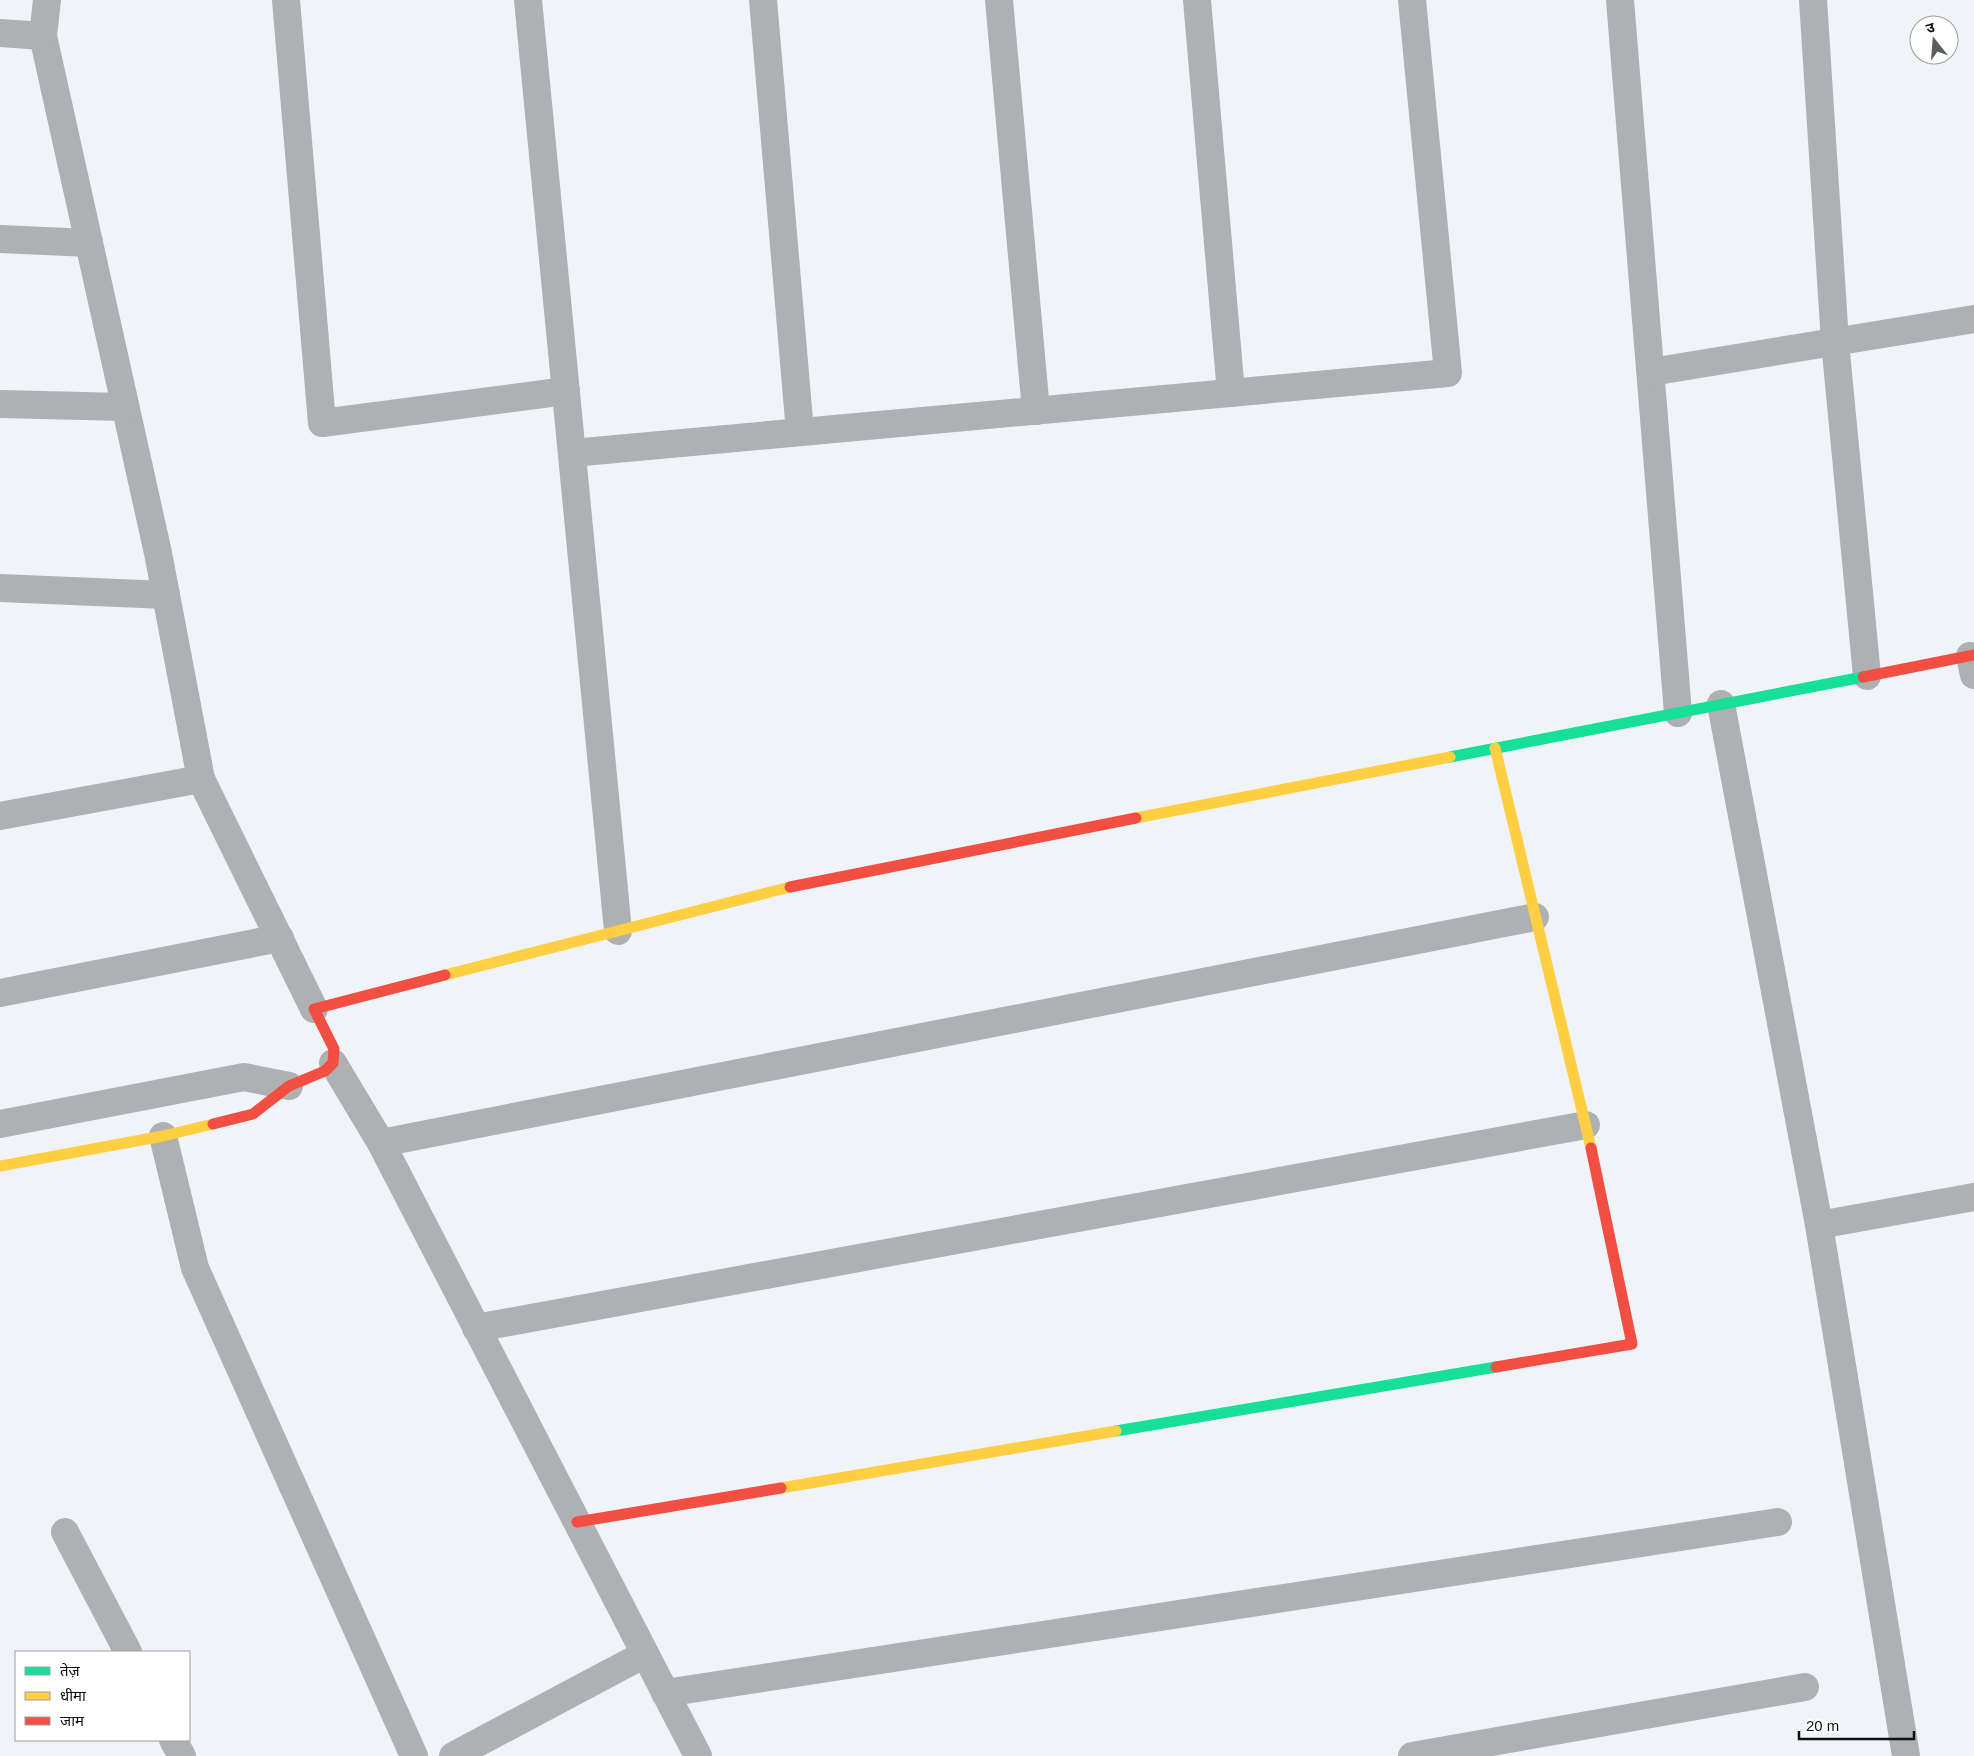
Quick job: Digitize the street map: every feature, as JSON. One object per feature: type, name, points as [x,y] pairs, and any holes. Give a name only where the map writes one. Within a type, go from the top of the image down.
[{"type":"street","points":[[47,0],[43,36],[166,595],[201,778],[334,1049],[333,1063],[380,1143],[698,1756]]},
{"type":"street","points":[[286,0],[322,423],[566,391]]},
{"type":"street","points":[[528,0],[618,931]]},
{"type":"street","points":[[763,0],[800,432]]},
{"type":"street","points":[[999,0],[1036,411]]},
{"type":"street","points":[[1197,0],[1231,393]]},
{"type":"street","points":[[572,453],[1448,373],[1412,0]]},
{"type":"street","points":[[1620,0],[1678,713]]},
{"type":"street","points":[[1813,0],[1835,342],[1867,676]]},
{"type":"street","points":[[0,32],[43,36]]},
{"type":"street","points":[[0,238],[89,243]]},
{"type":"street","points":[[1650,372],[1974,319]]},
{"type":"street","points":[[0,404],[125,407]]},
{"type":"street","points":[[0,588],[166,595]]},
{"type":"street","points":[[314,1009],[805,882],[1867,676],[1973,662]]},
{"type":"street","points":[[1721,704],[1819,1225],[1906,1756]]},
{"type":"street","points":[[577,1522],[1632,1344],[1586,1126],[1495,748]]},
{"type":"street","points":[[0,816],[201,778]]},
{"type":"street","points":[[380,1143],[1535,917]]},
{"type":"street","points":[[0,993],[280,938]]},
{"type":"street","points":[[0,1166],[163,1136],[253,1114],[289,1086],[325,1071],[333,1063]]},
{"type":"street","points":[[0,1124],[244,1077],[289,1086]]},
{"type":"street","points":[[476,1328],[1586,1126]]},
{"type":"street","points":[[163,1136],[195,1268],[414,1756]]},
{"type":"street","points":[[1819,1225],[1974,1197]]},
{"type":"street","points":[[665,1693],[1778,1522]]},
{"type":"street","points":[[65,1532],[127,1651]]},
{"type":"street","points":[[453,1756],[645,1654]]},
{"type":"street","points":[[1412,1756],[1805,1687]]},
{"type":"street","points":[[174,1741],[182,1756]]},
{"type":"traffic: fast","points":[[1450,757],[1863,677]]},
{"type":"traffic: fast","points":[[1116,1431],[1496,1367]]},
{"type":"traffic: slow","points":[[1495,748],[1591,1148]]},
{"type":"traffic: slow","points":[[1136,818],[1450,757]]},
{"type":"traffic: slow","points":[[445,975],[790,887]]},
{"type":"traffic: slow","points":[[0,1166],[163,1136],[213,1124]]},
{"type":"traffic: slow","points":[[781,1488],[1116,1431]]},
{"type":"traffic: jam","points":[[1863,677],[1974,655]]},
{"type":"traffic: jam","points":[[790,887],[1136,818]]},
{"type":"traffic: jam","points":[[213,1124],[253,1114],[289,1086],[325,1071],[333,1063],[334,1049],[314,1009],[445,975]]},
{"type":"traffic: jam","points":[[1496,1367],[1632,1344],[1591,1148]]},
{"type":"traffic: jam","points":[[577,1522],[781,1488]]}]
